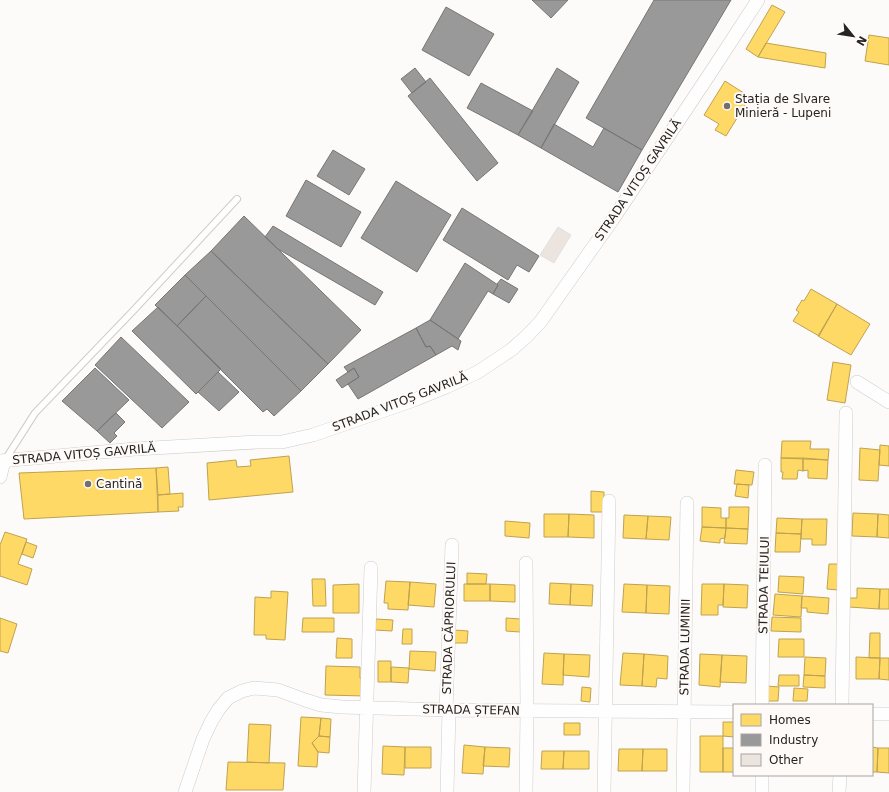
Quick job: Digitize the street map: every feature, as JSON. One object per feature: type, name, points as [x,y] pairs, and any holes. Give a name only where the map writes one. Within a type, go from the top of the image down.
[{"type":"street","name":"STRADA VITOȘ GAVRILĂ","points":[[2,461],[135,449],[282,442],[313,435],[414,400],[478,372],[511,350],[541,321],[613,219],[758,0]]},
{"type":"street","points":[[857,382],[889,402]]},
{"type":"street","points":[[842,704],[846,413]]},
{"type":"street","points":[[0,477],[2,461]]},
{"type":"street","name":"STRADA TEIULUI","points":[[762,704],[765,465]]},
{"type":"street","points":[[604,792],[609,501]]},
{"type":"street","name":"STRADA LUMINII","points":[[683,792],[688,503]]},
{"type":"street","name":"STRADA CĂPRIORULUI","points":[[448,792],[448,710],[452,545]]},
{"type":"street","points":[[526,563],[526,792]]},
{"type":"street","points":[[364,792],[371,568]]},
{"type":"street","name":"STRADA ȘTEFAN","points":[[185,792],[203,739],[218,709],[228,698],[242,691],[254,688],[278,690],[321,705],[342,707],[448,710],[733,712]]},
{"type":"street","points":[[873,714],[889,714]]},
{"type":"street","points":[[762,776],[762,792]]},
{"type":"street","points":[[839,792],[840,776]]},
{"type":"lane","points":[[2,461],[36,413],[236,199]]},
{"type":"building: Homes","points":[[772,5],[785,12],[758,57],[746,49]]},
{"type":"building: Homes","points":[[869,35],[889,38],[889,65],[865,61]]},
{"type":"building: Homes","points":[[766,43],[826,53],[825,68],[758,57]]},
{"type":"building: Homes","name":"Stația de Slvare Minieră - Lupeni","points":[[725,81],[750,97],[726,136],[715,130],[719,124],[704,115]]},
{"type":"building: Homes","points":[[811,289],[837,304],[819,336],[793,321],[799,312],[796,310],[802,300],[804,301]]},
{"type":"building: Homes","points":[[837,304],[870,324],[851,355],[818,336]]},
{"type":"building: Homes","points":[[833,362],[851,365],[845,403],[827,400]]},
{"type":"building: Homes","points":[[782,441],[811,441],[810,449],[829,449],[828,460],[781,458]]},
{"type":"building: Homes","points":[[880,445],[889,446],[889,466],[879,465]]},
{"type":"building: Homes","points":[[860,448],[880,450],[878,481],[859,480]]},
{"type":"building: Homes","points":[[289,456],[293,492],[209,500],[207,463],[236,460],[237,467],[251,466],[250,460]]},
{"type":"building: Homes","points":[[781,458],[803,458],[803,471],[798,470],[797,479],[782,479],[783,472],[781,472]]},
{"type":"building: Homes","points":[[803,458],[828,460],[827,479],[808,478],[808,470],[803,471]]},
{"type":"building: Homes","points":[[168,467],[170,494],[158,495],[156,468]]},
{"type":"building: Homes","name":"Cantină","points":[[156,468],[158,512],[24,519],[19,473]]},
{"type":"building: Homes","points":[[736,470],[754,472],[752,485],[734,484]]},
{"type":"building: Homes","points":[[737,484],[749,485],[748,498],[735,496]]},
{"type":"building: Homes","points":[[591,491],[604,492],[604,512],[591,512]]},
{"type":"building: Homes","points":[[183,493],[183,507],[178,507],[179,511],[158,512],[158,495]]},
{"type":"building: Homes","points":[[702,507],[721,508],[721,518],[726,518],[726,528],[702,527]]},
{"type":"building: Homes","points":[[729,507],[749,507],[748,529],[726,528],[726,518],[729,518]]},
{"type":"building: Homes","points":[[853,513],[878,514],[877,537],[852,536]]},
{"type":"building: Homes","points":[[544,514],[569,514],[568,537],[544,537]]},
{"type":"building: Homes","points":[[569,514],[594,515],[594,538],[568,537]]},
{"type":"building: Homes","points":[[878,514],[889,515],[889,538],[877,537]]},
{"type":"building: Homes","points":[[624,515],[648,516],[646,539],[623,538]]},
{"type":"building: Homes","points":[[648,516],[671,517],[669,540],[646,539]]},
{"type":"building: Homes","points":[[777,518],[802,519],[801,534],[776,533]]},
{"type":"building: Homes","points":[[802,519],[827,519],[826,545],[812,545],[812,539],[801,539]]},
{"type":"building: Homes","points":[[505,521],[530,523],[529,538],[505,536]]},
{"type":"building: Homes","points":[[702,527],[726,528],[725,538],[720,539],[720,543],[700,541]]},
{"type":"building: Homes","points":[[726,528],[748,529],[747,544],[724,543]]},
{"type":"building: Homes","points":[[5,532],[27,539],[18,564],[32,569],[27,585],[0,576],[0,545]]},
{"type":"building: Homes","points":[[776,533],[801,534],[800,552],[775,552]]},
{"type":"building: Homes","points":[[26,542],[37,546],[33,558],[22,554]]},
{"type":"building: Homes","points":[[829,564],[839,564],[838,590],[827,589]]},
{"type":"building: Homes","points":[[467,573],[487,574],[486,584],[467,584]]},
{"type":"building: Homes","points":[[779,576],[804,577],[803,594],[778,592]]},
{"type":"building: Homes","points":[[312,579],[325,579],[326,606],[313,606]]},
{"type":"building: Homes","points":[[386,581],[410,582],[408,610],[388,609],[388,603],[384,603]]},
{"type":"building: Homes","points":[[410,582],[436,584],[434,607],[408,605]]},
{"type":"building: Homes","points":[[550,583],[571,584],[570,605],[549,604]]},
{"type":"building: Homes","points":[[359,584],[359,613],[333,613],[333,585]]},
{"type":"building: Homes","points":[[464,584],[490,584],[490,601],[464,601]]},
{"type":"building: Homes","points":[[490,584],[515,585],[515,602],[490,601]]},
{"type":"building: Homes","points":[[571,584],[593,585],[592,606],[570,605]]},
{"type":"building: Homes","points":[[624,584],[647,585],[646,613],[622,612]]},
{"type":"building: Homes","points":[[702,584],[724,584],[723,605],[718,605],[718,615],[701,615]]},
{"type":"building: Homes","points":[[724,584],[748,585],[747,608],[723,607]]},
{"type":"building: Homes","points":[[647,585],[670,586],[669,614],[646,613]]},
{"type":"building: Homes","points":[[857,588],[880,589],[879,609],[849,607],[849,598],[857,598]]},
{"type":"building: Homes","points":[[880,589],[889,589],[889,609],[879,609]]},
{"type":"building: Homes","points":[[271,591],[288,592],[285,640],[266,639],[266,635],[254,635],[255,597],[271,598]]},
{"type":"building: Homes","points":[[775,594],[802,596],[801,617],[773,615]]},
{"type":"building: Homes","points":[[802,596],[829,598],[828,614],[807,612],[807,608],[801,608]]},
{"type":"building: Homes","points":[[772,617],[801,618],[801,632],[771,631]]},
{"type":"building: Homes","points":[[0,618],[17,624],[8,653],[0,651]]},
{"type":"building: Homes","points":[[303,618],[334,618],[334,632],[302,632]]},
{"type":"building: Homes","points":[[506,618],[521,619],[520,632],[506,631]]},
{"type":"building: Homes","points":[[376,619],[393,620],[392,631],[375,630]]},
{"type":"building: Homes","points":[[403,629],[412,629],[412,644],[402,644]]},
{"type":"building: Homes","points":[[454,630],[468,631],[467,643],[453,643]]},
{"type":"building: Homes","points":[[870,633],[880,633],[880,658],[869,658]]},
{"type":"building: Homes","points":[[337,638],[352,639],[352,658],[336,658]]},
{"type":"building: Homes","points":[[779,639],[804,639],[804,657],[778,657]]},
{"type":"building: Homes","points":[[410,651],[436,652],[435,671],[409,669]]},
{"type":"building: Homes","points":[[544,653],[564,654],[563,685],[542,684]]},
{"type":"building: Homes","points":[[623,653],[644,654],[642,686],[620,685]]},
{"type":"building: Homes","points":[[564,654],[590,655],[589,677],[563,675]]},
{"type":"building: Homes","points":[[644,654],[668,656],[667,679],[657,678],[656,687],[642,686]]},
{"type":"building: Homes","points":[[700,654],[722,655],[720,687],[699,685]]},
{"type":"building: Homes","points":[[722,655],[747,656],[746,683],[720,682]]},
{"type":"building: Homes","points":[[805,657],[826,658],[825,676],[804,675]]},
{"type":"building: Homes","points":[[856,657],[880,658],[879,679],[856,679]]},
{"type":"building: Homes","points":[[880,658],[889,658],[889,680],[879,679]]},
{"type":"building: Homes","points":[[378,661],[391,661],[391,682],[378,682]]},
{"type":"building: Homes","points":[[326,666],[360,667],[360,678],[365,678],[365,696],[325,695]]},
{"type":"building: Homes","points":[[391,667],[409,668],[408,683],[391,682]]},
{"type":"building: Homes","points":[[779,675],[799,675],[799,686],[778,686]]},
{"type":"building: Homes","points":[[804,675],[825,676],[825,688],[803,687]]},
{"type":"building: Homes","points":[[767,686],[779,687],[778,701],[767,701]]},
{"type":"building: Homes","points":[[582,687],[591,688],[590,702],[581,701]]},
{"type":"building: Homes","points":[[794,688],[808,689],[807,701],[793,701]]},
{"type":"building: Homes","points":[[301,717],[321,718],[319,736],[312,743],[318,752],[317,767],[298,766]]},
{"type":"building: Homes","points":[[321,718],[331,719],[330,737],[319,736]]},
{"type":"building: Homes","points":[[723,722],[733,722],[733,737],[723,736]]},
{"type":"building: Homes","points":[[564,723],[580,723],[580,735],[564,735]]},
{"type":"building: Homes","points":[[249,724],[271,725],[269,763],[247,762]]},
{"type":"building: Homes","points":[[319,736],[330,737],[329,753],[318,752],[312,743]]},
{"type":"building: Homes","points":[[700,736],[723,736],[723,772],[700,772]]},
{"type":"building: Homes","points":[[464,745],[485,747],[483,774],[462,773]]},
{"type":"building: Homes","points":[[383,746],[405,747],[404,775],[382,774]]},
{"type":"building: Homes","points":[[405,747],[431,747],[431,768],[405,768]]},
{"type":"building: Homes","points":[[485,747],[510,748],[509,767],[483,766]]},
{"type":"building: Homes","points":[[873,747],[878,748],[877,772],[873,772]]},
{"type":"building: Homes","points":[[723,748],[733,748],[733,772],[723,772]]},
{"type":"building: Homes","points":[[878,748],[889,748],[889,773],[877,772]]},
{"type":"building: Homes","points":[[619,749],[643,749],[642,771],[618,771]]},
{"type":"building: Homes","points":[[643,749],[667,749],[667,771],[642,771]]},
{"type":"building: Homes","points":[[542,751],[564,751],[563,769],[541,769]]},
{"type":"building: Homes","points":[[564,751],[589,751],[589,769],[563,769]]},
{"type":"building: Homes","points":[[228,762],[285,763],[283,790],[226,790]]},
{"type":"building: Industry","points":[[532,0],[568,0],[551,18]]},
{"type":"building: Industry","points":[[654,0],[731,0],[642,150],[586,118]]},
{"type":"building: Industry","points":[[446,7],[494,34],[469,76],[422,50]]},
{"type":"building: Industry","points":[[415,68],[426,82],[412,93],[401,79]]},
{"type":"building: Industry","points":[[557,68],[579,82],[541,148],[518,135]]},
{"type":"building: Industry","points":[[430,78],[498,163],[477,181],[408,96]]},
{"type":"building: Industry","points":[[481,83],[533,111],[518,135],[467,108]]},
{"type":"building: Industry","points":[[554,124],[593,147],[604,128],[642,150],[618,192],[541,148]]},
{"type":"building: Industry","points":[[333,150],[365,169],[349,195],[317,176]]},
{"type":"building: Industry","points":[[306,180],[361,212],[341,247],[286,216]]},
{"type":"building: Industry","points":[[396,181],[451,215],[417,272],[361,238]]},
{"type":"building: Industry","points":[[462,208],[539,256],[529,272],[517,265],[508,280],[443,240]]},
{"type":"building: Industry","points":[[244,216],[361,330],[328,364],[211,251]]},
{"type":"building: Industry","points":[[273,226],[383,292],[375,305],[278,249],[265,237]]},
{"type":"building: Industry","points":[[211,251],[328,364],[301,391],[185,275]]},
{"type":"building: Industry","points":[[465,263],[498,285],[493,294],[488,291],[458,339],[430,320]]},
{"type":"building: Industry","points":[[185,275],[206,296],[177,326],[155,305]]},
{"type":"building: Industry","points":[[501,279],[518,289],[509,303],[493,294]]},
{"type":"building: Industry","points":[[206,296],[301,391],[274,416],[267,409],[263,412],[177,326]]},
{"type":"building: Industry","points":[[158,307],[221,369],[196,394],[132,331]]},
{"type":"building: Industry","points":[[430,320],[461,341],[458,350],[452,346],[436,355],[430,346],[426,347],[416,328]]},
{"type":"building: Industry","points":[[416,328],[426,347],[430,346],[436,355],[358,399],[348,384],[359,377],[354,368],[348,372],[344,367]]},
{"type":"building: Industry","points":[[121,337],[189,402],[162,428],[95,365]]},
{"type":"building: Industry","points":[[95,368],[129,400],[97,431],[62,401]]},
{"type":"building: Industry","points":[[354,368],[359,377],[342,388],[336,380]]},
{"type":"building: Industry","points":[[218,372],[239,392],[219,411],[198,392]]},
{"type":"building: Industry","points":[[116,413],[125,422],[114,433],[117,436],[110,443],[97,431]]},
{"type":"building: Other","points":[[558,227],[571,235],[554,263],[540,255]]},
{"type":"place","name":"Stația de Slvare Minieră - Lupeni","points":[[727,106]]},
{"type":"place","name":"Cantină","points":[[88,484]]}]
